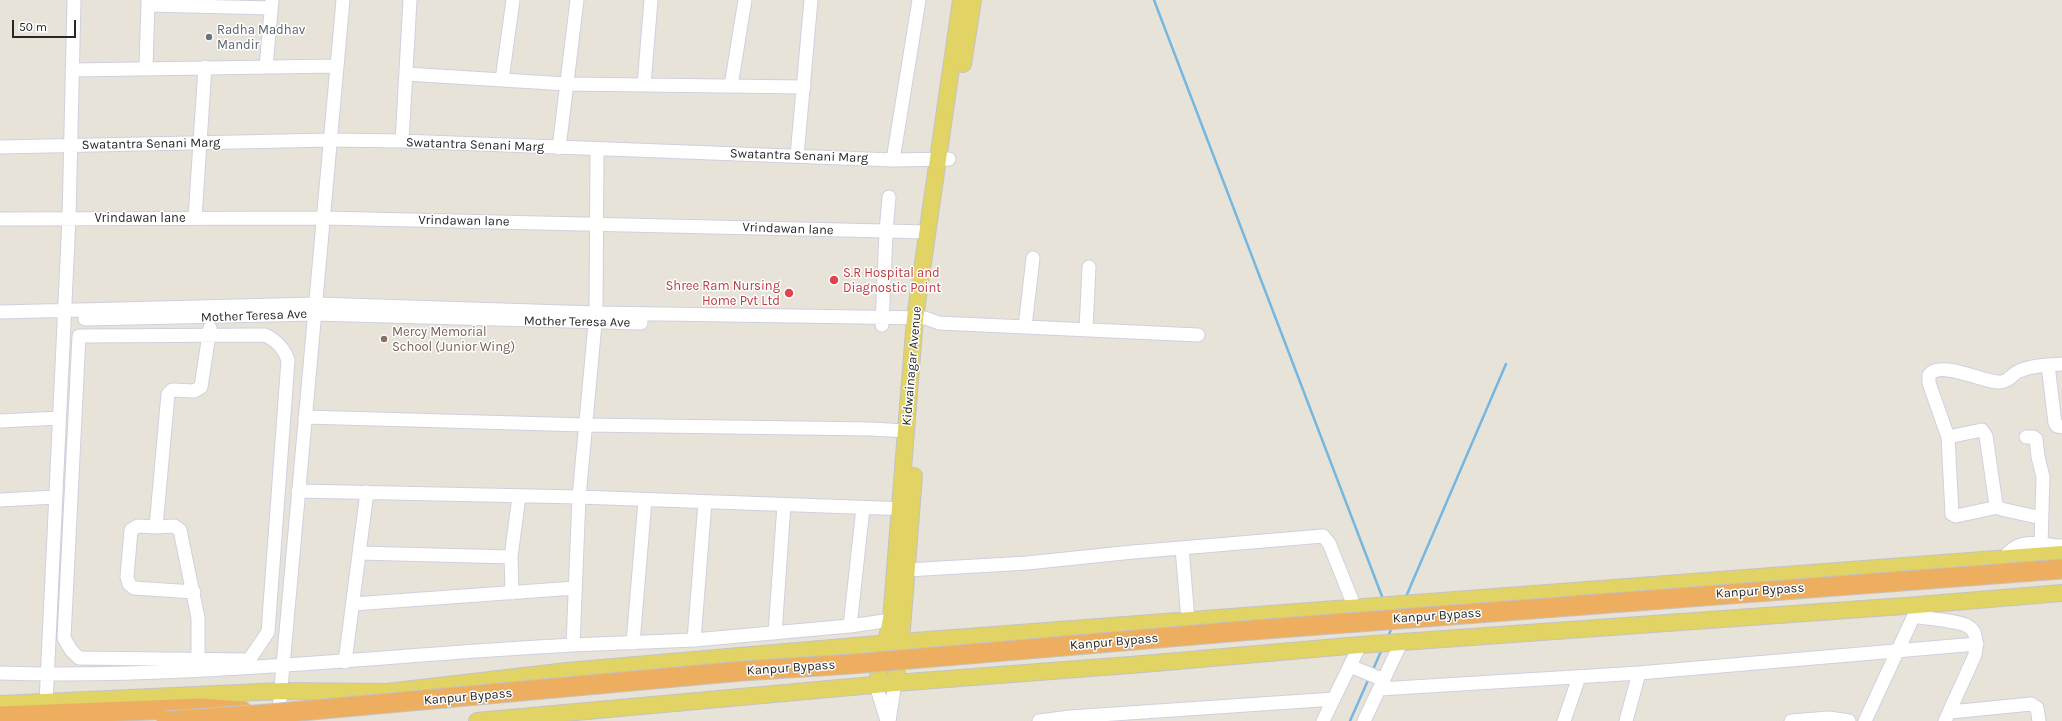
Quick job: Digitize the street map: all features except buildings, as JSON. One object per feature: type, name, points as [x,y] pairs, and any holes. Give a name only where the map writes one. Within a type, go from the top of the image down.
[{"type":"highway","name":"Kanpur Bypass","points":[[166,721],[273,718],[742,671],[851,664],[1253,630],[2062,569]]},
{"type":"highway","name":"Kanpur Bypass","points":[[320,721],[640,692],[1336,634],[2062,581]]},
{"type":"highway","points":[[0,716],[227,708],[273,718]]},
{"type":"main road","name":"Kidwainagar Avenue","points":[[876,685],[894,643],[907,570],[907,431],[944,159],[961,0]]},
{"type":"main road","name":"Kidwainagar Avenue","points":[[895,683],[894,643],[891,620],[906,509],[923,322],[928,232],[944,159],[973,0]]},
{"type":"main road","points":[[0,704],[281,691],[387,692],[567,671],[894,643],[2062,554]]},
{"type":"main road","points":[[477,721],[558,717],[895,683],[1365,645],[1916,611],[2062,593]]},
{"type":"street","points":[[46,703],[46,674],[69,218],[74,0]]},
{"type":"street","points":[[273,718],[281,691],[343,0]]},
{"type":"street","points":[[402,141],[410,0]]},
{"type":"street","points":[[502,80],[513,0]]},
{"type":"street","points":[[559,148],[577,0]]},
{"type":"street","points":[[644,85],[651,0]]},
{"type":"street","points":[[731,86],[745,0]]},
{"type":"street","points":[[798,156],[811,0]]},
{"type":"street","points":[[893,160],[919,0]]},
{"type":"street","points":[[146,68],[148,3],[271,4],[266,67]]},
{"type":"street","points":[[72,70],[337,66]]},
{"type":"street","points":[[195,218],[202,143],[205,68]]},
{"type":"street","points":[[406,74],[567,84],[804,87]]},
{"type":"street","name":"Swatantra Senani Marg","points":[[0,147],[331,140],[402,141],[597,150],[893,160],[944,159]]},
{"type":"street","points":[[573,645],[579,497],[595,318],[598,224],[597,150]]},
{"type":"street","points":[[883,322],[886,232],[889,197]]},
{"type":"street","name":"Vrindawan lane","points":[[0,219],[324,218],[928,232]]},
{"type":"street","points":[[1025,327],[1033,258]]},
{"type":"street","points":[[1086,330],[1089,266]]},
{"type":"street","points":[[0,312],[65,315],[315,309],[595,318],[923,322],[1198,335]]},
{"type":"street","points":[[156,527],[168,394],[172,390],[194,392],[201,387],[211,312]]},
{"type":"street","points":[[0,321],[65,315]]},
{"type":"street","points":[[265,335],[275,340],[286,353],[288,360],[268,632],[249,660],[198,660],[79,658],[71,650],[64,638],[79,336],[265,335]]},
{"type":"street","points":[[2042,518],[1998,507],[1956,516],[1952,514],[1948,437],[1929,383],[1929,378],[1931,372],[1945,368],[1972,377],[1998,382],[2007,381],[2016,373],[2026,368],[2062,364]]},
{"type":"street","points":[[2048,365],[2055,423],[2057,426],[2062,427]]},
{"type":"street","points":[[305,417],[586,425],[871,429],[907,431]]},
{"type":"street","points":[[0,421],[59,418]]},
{"type":"street","points":[[1948,437],[1979,430],[1984,432],[1994,502],[1998,507]]},
{"type":"street","points":[[2026,437],[2033,437],[2036,439],[2038,457],[2043,477],[2041,544]]},
{"type":"street","points":[[298,490],[579,497],[906,509]]},
{"type":"street","points":[[345,662],[367,492]]},
{"type":"street","points":[[512,593],[511,557],[519,496]]},
{"type":"street","points":[[0,500],[55,497]]},
{"type":"street","points":[[634,643],[645,500]]},
{"type":"street","points":[[694,640],[705,502]]},
{"type":"street","points":[[775,633],[784,505]]},
{"type":"street","points":[[850,626],[863,508]]},
{"type":"street","points":[[194,592],[134,588],[129,584],[127,577],[131,530],[138,526],[174,526],[180,530],[194,592],[199,633],[198,660]]},
{"type":"street","points":[[907,570],[1027,563],[1323,536],[1329,542],[1354,608]]},
{"type":"street","points":[[2004,558],[2015,546],[2024,544],[2062,546]]},
{"type":"street","points":[[1182,548],[1188,620]]},
{"type":"street","points":[[359,553],[511,557]]},
{"type":"street","points":[[353,604],[575,588]]},
{"type":"street","points":[[1865,721],[1916,611],[1966,623],[1974,631],[1977,644],[1972,666],[1948,716]]},
{"type":"street","points":[[0,673],[46,674],[282,667],[573,645],[694,640],[850,626],[891,620]]},
{"type":"street","points":[[1364,721],[1396,643]]},
{"type":"street","points":[[1354,668],[1379,682],[1579,677],[1977,644]]},
{"type":"street","points":[[1323,721],[1334,699],[1354,668],[1365,645]]},
{"type":"street","points":[[1626,721],[1639,673]]},
{"type":"street","points":[[1564,721],[1579,677]]},
{"type":"street","points":[[888,721],[895,683]]},
{"type":"street","points":[[876,685],[888,721]]},
{"type":"street","points":[[1039,721],[1334,699]]},
{"type":"street","points":[[1948,716],[2030,704],[2037,708],[2039,721]]},
{"type":"street","points":[[1791,721],[1829,718],[1849,721]]},
{"type":"waterway","points":[[1154,0],[1383,599]]},
{"type":"waterway","points":[[1405,599],[1506,364]]},
{"type":"waterway","points":[[1388,637],[1392,627]]},
{"type":"waterway","points":[[1372,672],[1382,649]]},
{"type":"waterway","points":[[1350,721],[1369,678]]},
{"type":"place","name":"Radha Madhav Mandir","points":[[209,37]]},
{"type":"place","name":"S.R Hospital and Diagnostic Point","points":[[834,280]]},
{"type":"place","name":"Shree Ram Nursing Home Pvt Ltd","points":[[789,293]]},
{"type":"place","name":"Mercy Memorial School (Junior Wing)","points":[[384,339]]}]
